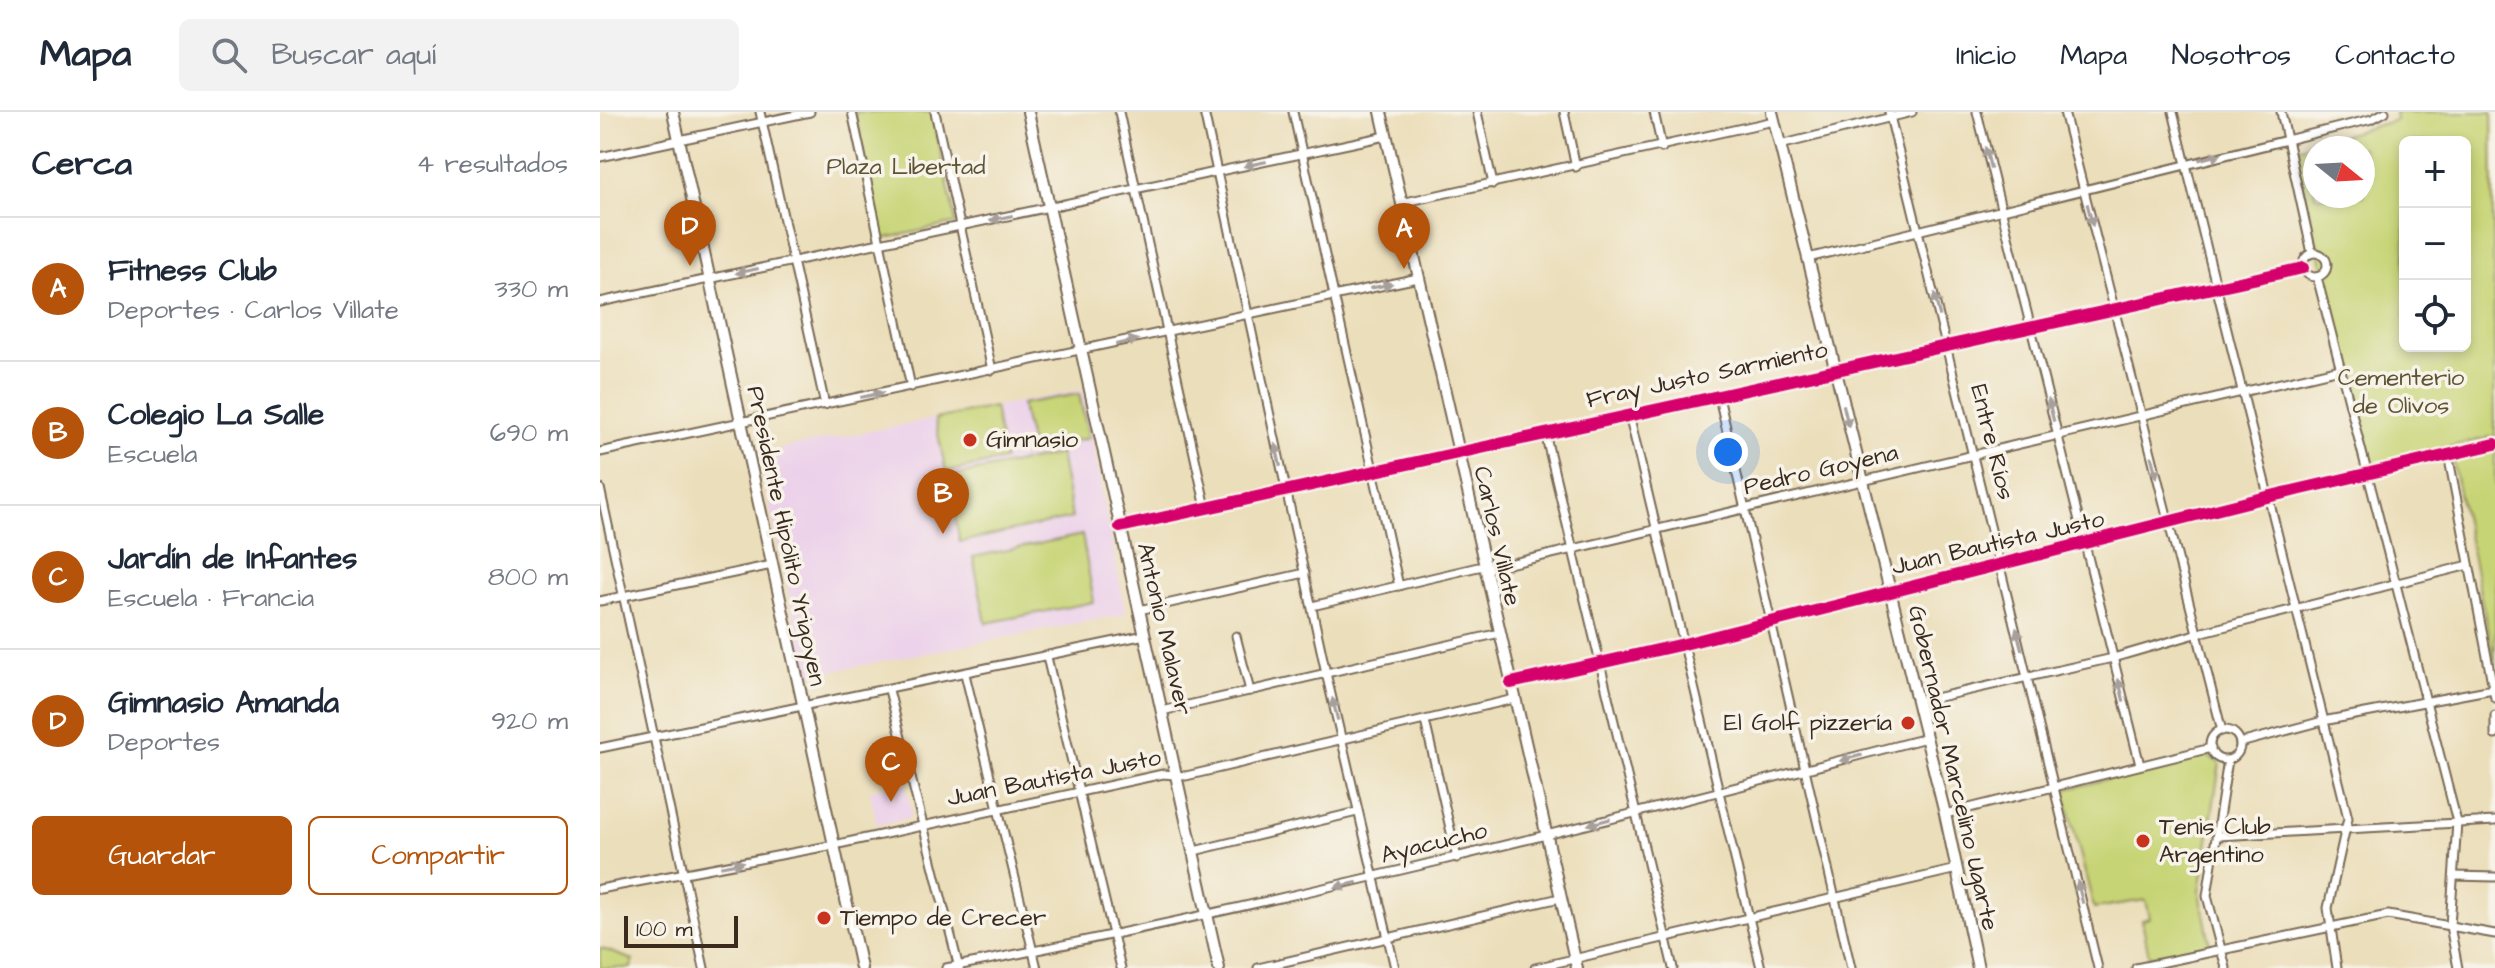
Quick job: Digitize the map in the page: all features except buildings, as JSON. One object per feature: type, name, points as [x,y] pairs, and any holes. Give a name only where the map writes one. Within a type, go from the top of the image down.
[{"type":"street","name":"Presidente Hipólito Yrigoyen","points":[[673,112],[861,968]]},
{"type":"street","points":[[760,112],[825,405]]},
{"type":"street","points":[[600,157],[810,112]]},
{"type":"street","points":[[852,112],[911,387]]},
{"type":"street","points":[[935,112],[992,370]]},
{"type":"street","name":"Antonio Malaver","points":[[1028,112],[1219,968]]},
{"type":"street","points":[[1119,112],[1206,508]]},
{"type":"street","points":[[1204,112],[1357,812],[1395,968]]},
{"type":"street","points":[[1293,112],[1399,586]]},
{"type":"street","name":"Carlos Villate","points":[[1381,112],[1576,963]]},
{"type":"street","points":[[1477,112],[1493,184]]},
{"type":"street","points":[[1564,112],[1576,167]]},
{"type":"street","points":[[1654,112],[1662,148]]},
{"type":"street","points":[[1780,145],[1890,115],[1912,112]]},
{"type":"street","points":[[1977,112],[2140,765]]},
{"type":"street","points":[[2064,112],[2222,731]]},
{"type":"street","points":[[2173,112],[2348,818],[2328,908],[2328,928],[2337,968]]},
{"type":"street","points":[[2281,112],[2312,253]]},
{"type":"street","points":[[1808,258],[2084,191],[2287,137],[2372,119],[2385,112]]},
{"type":"street","name":"Entre Ríos","points":[[1890,115],[2098,968]]},
{"type":"street","points":[[1401,203],[1662,148],[1773,116]]},
{"type":"street","name":"Gobernador Marcelino Ugarte","points":[[1773,116],[1945,814],[1978,968]]},
{"type":"street","points":[[600,302],[1386,136]]},
{"type":"street","points":[[2312,253],[2304,260],[2303,268],[2307,274],[2317,277]]},
{"type":"street","points":[[2312,253],[2323,256],[2327,262],[2326,270],[2317,277]]},
{"type":"street","name":"Fray Justo Sarmiento","points":[[1120,527],[2303,268]]},
{"type":"street","points":[[2317,277],[2457,822],[2450,926],[2458,968]]},
{"type":"street","points":[[600,452],[1249,317],[1418,278]]},
{"type":"street","name":"Pedro Goyena","points":[[1312,606],[1573,550],[2340,369]]},
{"type":"street","points":[[1719,397],[1851,968]]},
{"type":"street","points":[[1629,414],[1761,968]]},
{"type":"street","points":[[1545,433],[1673,968]]},
{"type":"street","name":"Juan Bautista Justo","points":[[1511,683],[1684,644],[2267,497],[2495,444]]},
{"type":"street","points":[[2448,454],[2495,698]]},
{"type":"street","points":[[600,488],[704,968]]},
{"type":"street","points":[[600,601],[772,565]]},
{"type":"street","points":[[1917,702],[2113,658],[2199,633],[2469,565]]},
{"type":"street","points":[[1139,610],[1305,573]]},
{"type":"street","points":[[1162,711],[1500,633]]},
{"type":"street","points":[[600,748],[1145,635]]},
{"type":"street","points":[[1236,636],[1250,691]]},
{"type":"street","points":[[1047,657],[1121,968]]},
{"type":"street","points":[[965,674],[1037,968]]},
{"type":"street","points":[[2240,743],[2323,721],[2493,689]]},
{"type":"street","points":[[889,690],[959,967]]},
{"type":"street","name":"Juan Bautista Justo","points":[[600,889],[834,845],[1163,774],[1177,775],[1514,699]]},
{"type":"street","points":[[2495,716],[2495,735]]},
{"type":"street","points":[[1425,721],[1457,858]]},
{"type":"street","points":[[2222,731],[2235,734],[2240,743],[2236,756],[2228,760],[2215,756],[2211,748],[2212,739],[2222,731]]},
{"type":"street","name":"Ayacucho","points":[[946,968],[1209,917],[1373,879],[1926,738]]},
{"type":"street","points":[[1945,814],[2211,748]]},
{"type":"street","points":[[2226,968],[2207,896],[2228,760]]},
{"type":"street","points":[[1194,851],[1357,812]]},
{"type":"street","points":[[2218,836],[2495,821]]},
{"type":"street","points":[[1535,968],[1576,963],[1667,937],[1957,869]]},
{"type":"street","points":[[2454,876],[2495,877]]},
{"type":"street","points":[[1258,968],[1560,898]]},
{"type":"street","points":[[2136,968],[2388,915],[2495,934]]},
{"type":"shaded area","points":[[1082,390],[1126,614],[807,676],[758,453]]},
{"type":"shaded area","points":[[905,782],[912,814],[909,818],[877,825],[870,790]]},
{"type":"green space","name":"Plaza Libertad","points":[[855,112],[932,112],[956,223],[882,239]]},
{"type":"green space","name":"Cementerio de Olivos","points":[[2395,112],[2492,112],[2495,436],[2373,465],[2308,208],[2375,208],[2375,136],[2339,136],[2396,120]]},
{"type":"green space","name":"Cementerio de Olivos","points":[[2303,146],[2303,188],[2293,149]]},
{"type":"green space","points":[[1079,394],[1089,438],[1032,450],[1021,404]]},
{"type":"green space","name":"Gimnasio","points":[[994,407],[1004,460],[946,472],[935,419]]},
{"type":"green space","points":[[2495,449],[2495,664],[2452,459]]},
{"type":"green space","points":[[1060,454],[1072,518],[960,542],[947,477]]},
{"type":"green space","points":[[1082,535],[1094,602],[986,623],[973,557]]},
{"type":"green space","name":"Tenis Club Argentino","points":[[2205,755],[2220,763],[2200,892],[2210,945],[2149,956],[2142,920],[2150,918],[2146,900],[2094,908],[2064,790]]},
{"type":"green space","points":[[600,948],[633,960],[631,968],[600,968]]},
{"type":"cycle path","points":[[1120,527],[2303,268]]},
{"type":"cycle path","points":[[1511,683],[1684,644],[2267,497],[2495,444]]},
{"type":"place","name":"Gimnasio Amanda","points":[[690,266]]},
{"type":"place","name":"Fitness Club","points":[[1404,269]]},
{"type":"place","name":"Gimnasio","points":[[970,440]]},
{"type":"place","name":"Colegio La Salle","points":[[943,534]]},
{"type":"place","name":"El Golf pizzería","points":[[1908,723]]},
{"type":"place","name":"Jardín de Infantes","points":[[891,802]]},
{"type":"place","name":"Tenis Club Argentino","points":[[2143,841]]},
{"type":"place","name":"Tiempo de Crecer","points":[[824,918]]}]
